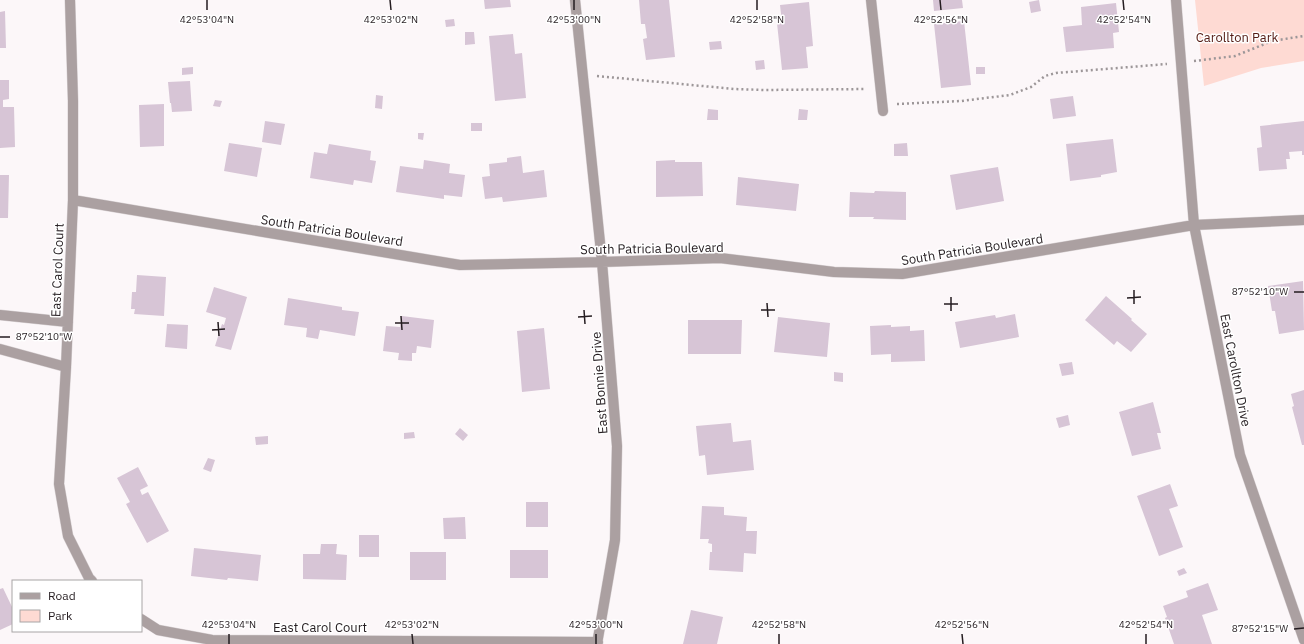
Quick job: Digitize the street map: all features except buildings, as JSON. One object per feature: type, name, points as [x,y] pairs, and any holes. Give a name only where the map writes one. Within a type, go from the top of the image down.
[{"type":"street","name":"East Carol Court","points":[[70,0],[73,101],[73,200],[66,367],[59,484],[68,536],[91,580]]},
{"type":"street","name":"East Bonnie Drive","points":[[575,0],[602,262],[617,446],[615,540],[598,643]]},
{"type":"street","points":[[871,0],[882,108]]},
{"type":"street","name":"East Carollton Drive","points":[[1176,0],[1194,225],[1240,455],[1304,640]]},
{"type":"street","name":"South Patricia Boulevard","points":[[73,200],[460,265],[720,258],[834,272],[902,274],[1194,225],[1304,220]]},
{"type":"street","points":[[0,315],[68,322]]},
{"type":"street","points":[[0,349],[66,367]]},
{"type":"street","name":"East Carol Court","points":[[142,620],[158,630],[212,640],[598,643]]},
{"type":"path","points":[[882,108],[1010,95],[1031,87],[1045,76],[1056,73],[1225,59],[1272,41],[1304,36]]},
{"type":"path","points":[[583,77],[608,77],[734,89],[880,89]]},
{"type":"green space","name":"Carollton Park","points":[[1195,0],[1304,0],[1304,61],[1261,68],[1204,86]]}]
